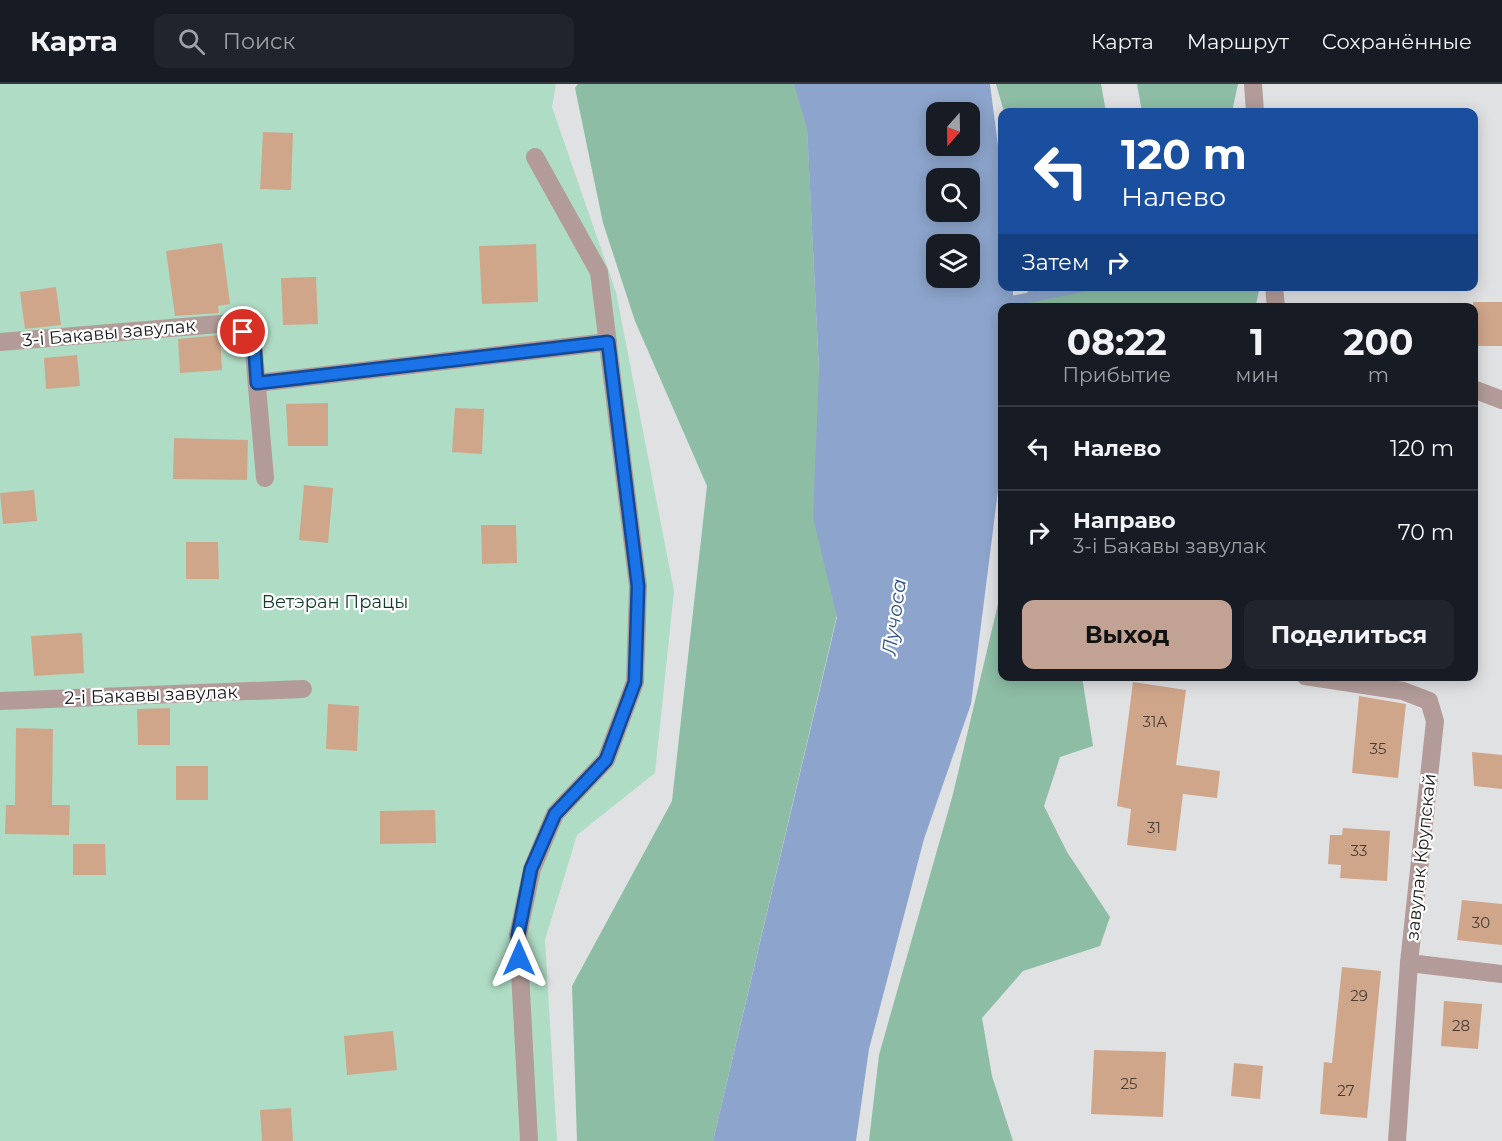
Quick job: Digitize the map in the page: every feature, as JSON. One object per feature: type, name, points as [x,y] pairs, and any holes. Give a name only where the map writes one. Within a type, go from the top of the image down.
[{"type":"street","points":[[1253,84],[1255,108]]},
{"type":"street","points":[[529,1141],[518,935],[531,869],[555,814],[606,760],[635,682],[638,586],[599,272],[535,157]]},
{"type":"street","name":"3-і Бакавы завулак","points":[[0,342],[232,323],[254,341],[265,478]]},
{"type":"street","points":[[257,383],[608,342]]},
{"type":"street","points":[[1478,391],[1502,400]]},
{"type":"street","name":"завулак Крупскай","points":[[1336,681],[1403,692],[1428,701],[1435,721],[1409,963],[1397,1141]]},
{"type":"street","name":"2-і Бакавы завулак","points":[[0,701],[303,689]]},
{"type":"street","points":[[1409,963],[1502,974]]},
{"type":"green space","name":"Ветэран Працы","points":[[0,84],[556,84],[552,107],[616,292],[674,591],[655,773],[577,835],[545,940],[557,1141],[0,1141]]},
{"type":"green space","points":[[578,84],[795,84],[807,125],[819,371],[837,615],[713,1141],[577,1141],[572,986],[672,801],[707,486],[635,321],[603,223],[575,88]]},
{"type":"green space","points":[[996,84],[1101,84],[1105,108],[1003,108]]},
{"type":"green space","points":[[1137,84],[1238,84],[1233,108],[1141,108]]},
{"type":"green space","points":[[1027,291],[1259,291],[1256,303],[1029,303]]},
{"type":"green space","points":[[998,604],[998,681],[1083,681],[1093,746],[1060,757],[1044,806],[1067,852],[1110,917],[1100,946],[1023,971],[982,1018],[992,1076],[1013,1141],[869,1141],[879,1055],[953,794]]},
{"type":"water","name":"Лучоса","points":[[794,84],[990,84],[998,146],[998,291],[1013,291],[1013,303],[998,303],[998,491],[971,704],[924,839],[869,1049],[856,1141],[713,1141],[837,617],[813,517],[819,371],[807,128]]},
{"type":"building","points":[[263,132],[293,133],[291,190],[260,189]]},
{"type":"building","points":[[222,243],[230,304],[218,306],[219,313],[175,316],[166,251]]},
{"type":"building","points":[[536,244],[538,302],[482,304],[479,246]]},
{"type":"building","points":[[316,277],[318,324],[283,325],[281,278]]},
{"type":"building","points":[[56,287],[61,325],[25,329],[20,292]]},
{"type":"building","points":[[1502,302],[1502,346],[1478,346],[1478,303],[1473,303]]},
{"type":"building","points":[[220,335],[222,370],[180,373],[178,339]]},
{"type":"building","points":[[77,355],[80,386],[46,389],[44,358]]},
{"type":"building","points":[[328,403],[328,446],[288,446],[286,404]]},
{"type":"building","points":[[455,408],[484,409],[482,454],[452,452]]},
{"type":"building","points":[[174,438],[248,440],[247,480],[173,479]]},
{"type":"building","points":[[304,485],[333,488],[328,543],[299,540]]},
{"type":"building","points":[[34,490],[37,521],[3,524],[0,493]]},
{"type":"building","points":[[481,525],[516,525],[517,563],[482,564]]},
{"type":"building","points":[[186,542],[218,542],[219,579],[186,579]]},
{"type":"building","points":[[82,633],[84,673],[34,676],[31,636]]},
{"type":"building","points":[[1133,682],[1186,690],[1176,765],[1220,771],[1217,798],[1183,794],[1176,851],[1127,845],[1131,809],[1117,806]]},
{"type":"building","points":[[1359,696],[1406,704],[1398,778],[1352,773]]},
{"type":"building","points":[[328,704],[359,706],[357,751],[326,749]]},
{"type":"building","points":[[170,708],[170,745],[138,745],[137,709]]},
{"type":"building","points":[[16,728],[53,729],[52,805],[70,805],[69,835],[5,834],[6,805],[15,805]]},
{"type":"building","points":[[1472,752],[1502,755],[1502,789],[1474,786]]},
{"type":"building","points":[[176,766],[208,766],[208,800],[176,800]]},
{"type":"building","points":[[435,810],[436,843],[380,844],[380,811]]},
{"type":"building","points":[[1343,828],[1390,831],[1387,881],[1340,878],[1341,865],[1328,864],[1330,835],[1342,835]]},
{"type":"building","points":[[73,844],[105,844],[106,875],[73,875]]},
{"type":"building","points":[[1462,900],[1502,904],[1502,945],[1457,940]]},
{"type":"building","points":[[1342,967],[1381,971],[1367,1118],[1320,1114],[1324,1062],[1332,1063]]},
{"type":"building","points":[[1444,1001],[1482,1004],[1478,1049],[1441,1046]]},
{"type":"building","points":[[393,1031],[397,1070],[347,1075],[344,1036]]},
{"type":"building","points":[[1094,1050],[1166,1052],[1163,1117],[1091,1114]]},
{"type":"building","points":[[1234,1063],[1263,1066],[1260,1099],[1231,1096]]},
{"type":"building","points":[[291,1108],[293,1141],[262,1141],[260,1110]]},
{"type":"waterway","points":[[1001,303],[1062,291]]},
{"type":"route","points":[[243,332],[254,341],[257,383],[608,342],[638,586],[635,682],[606,760],[555,814],[531,869],[518,935],[519,958]]}]
